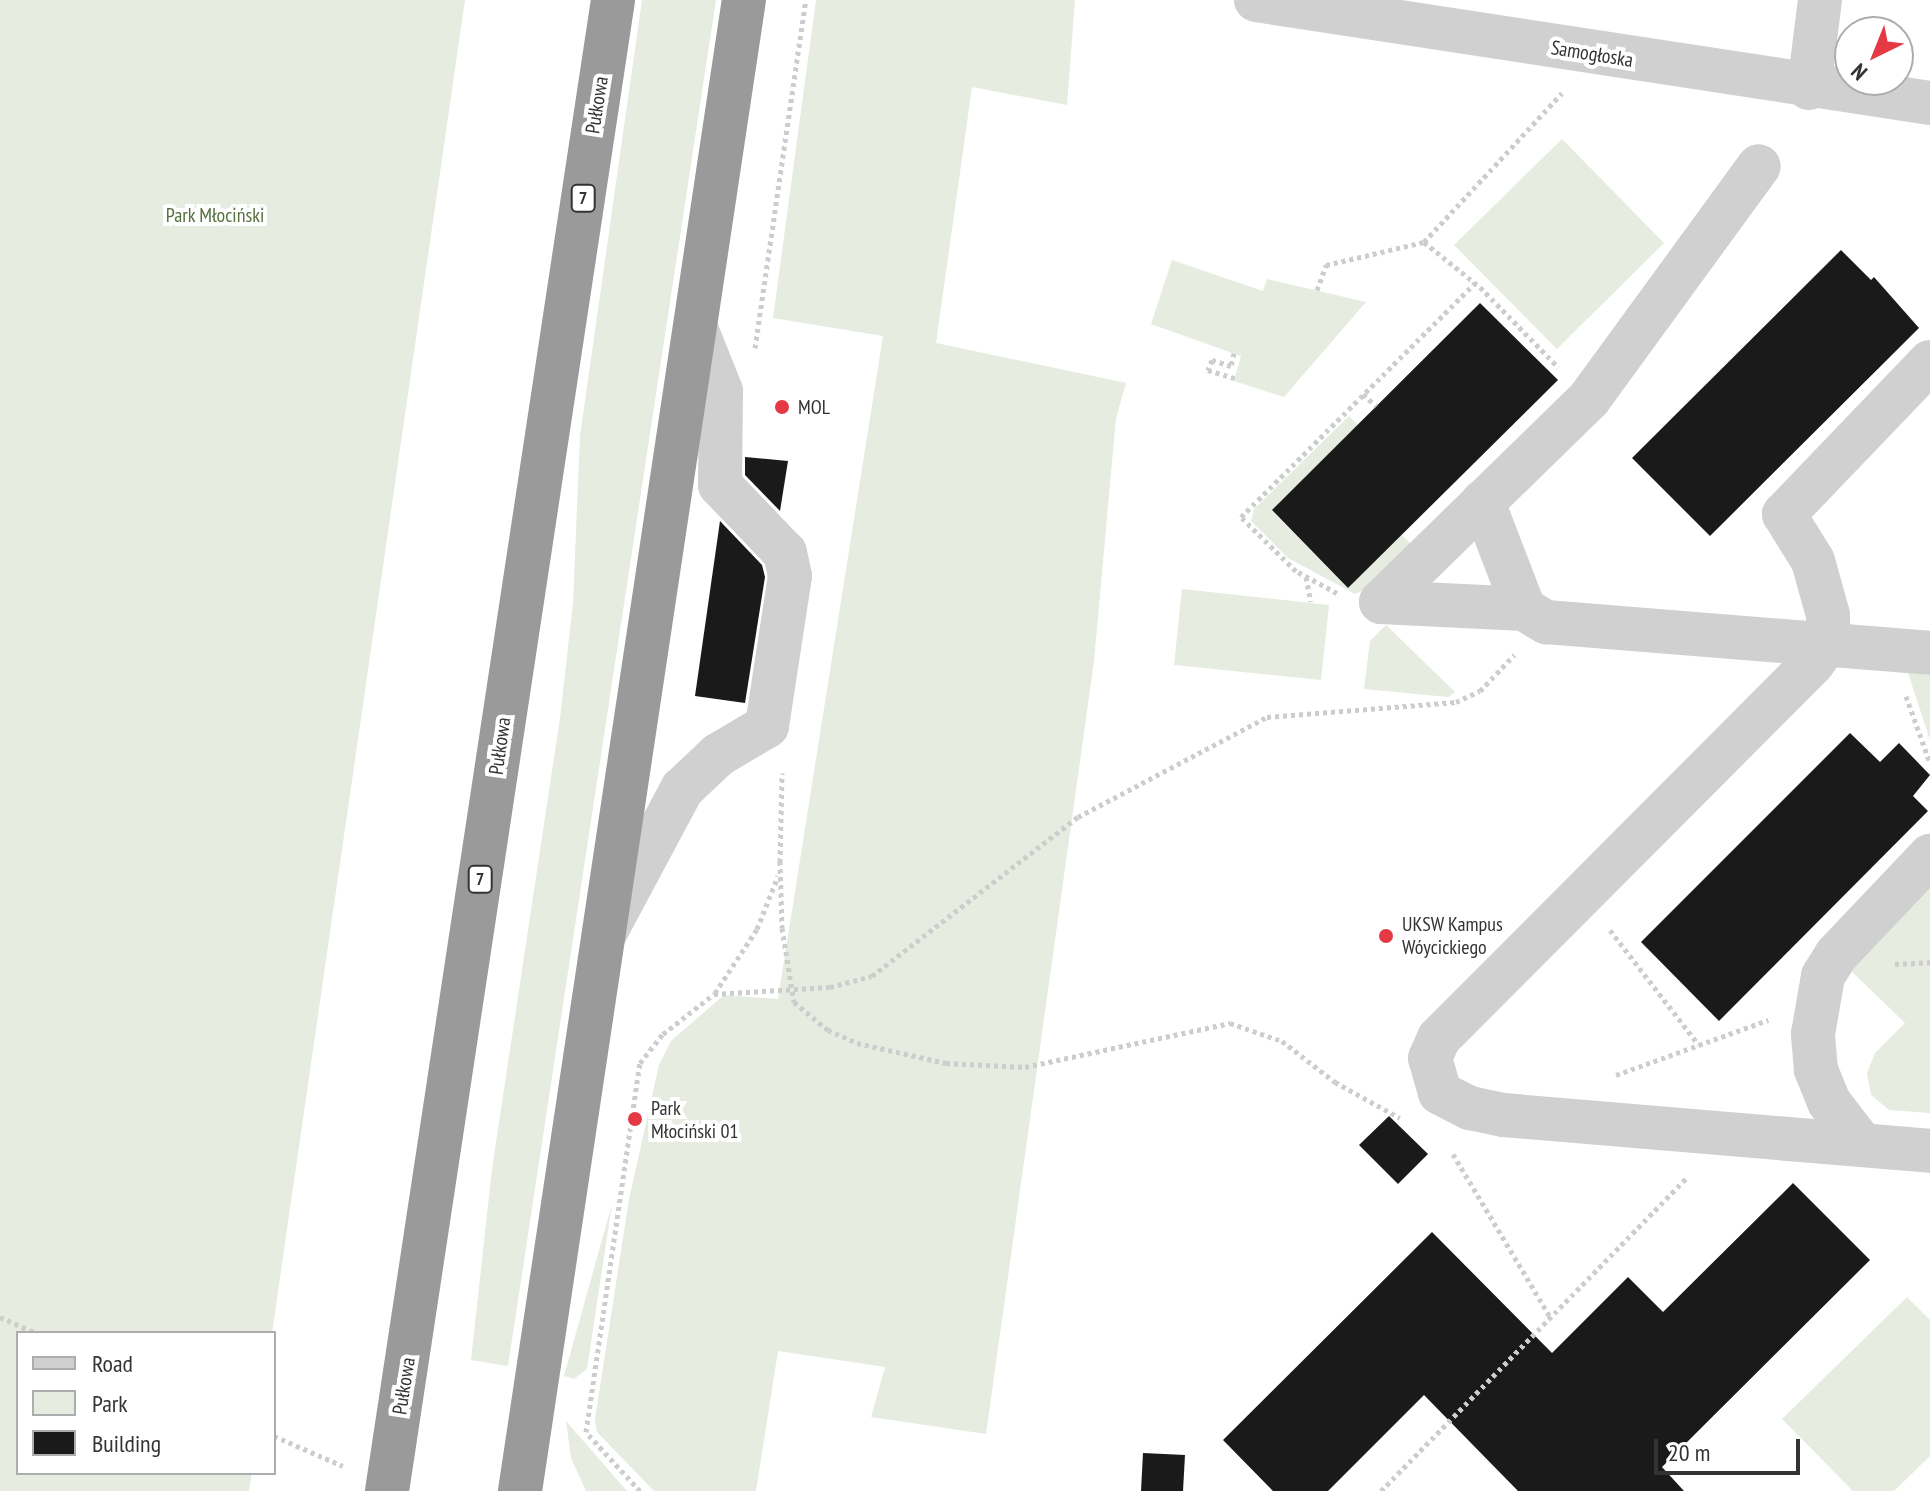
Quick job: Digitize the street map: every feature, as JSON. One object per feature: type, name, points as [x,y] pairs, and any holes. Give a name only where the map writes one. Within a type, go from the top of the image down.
[{"type":"highway","name":"Pułkowa","points":[[371,1481],[613,0]]},
{"type":"highway","points":[[520,1491],[744,0]]},
{"type":"street","name":"Samogłoska","points":[[1256,0],[1809,88],[1930,103]]},
{"type":"street","points":[[1809,88],[1820,0]]},
{"type":"street","points":[[1381,602],[1589,399],[1759,166]]},
{"type":"street","points":[[603,937],[682,789],[718,755],[767,726],[790,576],[785,553],[720,485],[721,391],[695,326]]},
{"type":"street","points":[[1930,362],[1784,514],[1823,587],[1828,642],[1813,663],[1439,1038],[1430,1058],[1440,1093],[1470,1108],[1503,1115],[1930,1151]]},
{"type":"street","points":[[1483,502],[1535,615]]},
{"type":"street","points":[[1381,602],[1910,651]]},
{"type":"street","points":[[1862,1145],[1829,1102],[1816,1070],[1813,1034],[1823,976],[1845,945],[1930,856]]},
{"type":"path","points":[[753,363],[806,0]]},
{"type":"path","points":[[1317,290],[1326,265],[1424,242],[1598,55]]},
{"type":"path","points":[[1424,242],[1475,283],[1589,399]]},
{"type":"path","points":[[1381,602],[1371,611],[1306,577],[1241,517],[1475,283]]},
{"type":"path","points":[[1234,353],[1231,366],[1212,360],[1208,370],[1235,378]]},
{"type":"path","points":[[1363,394],[1376,406]]},
{"type":"path","points":[[1306,577],[1311,602]]},
{"type":"path","points":[[714,994],[788,987],[830,987],[872,976],[1078,817],[1267,717],[1456,702],[1480,691],[1535,615]]},
{"type":"path","points":[[1910,651],[1930,763]]},
{"type":"path","points":[[767,726],[783,775],[780,861],[788,987],[805,1013],[857,1043],[972,1066],[1025,1067],[1230,1023],[1282,1041],[1335,1082],[1402,1119]]},
{"type":"path","points":[[640,1491],[586,1432],[640,1063],[663,1034],[714,994],[757,929],[776,887],[780,861]]},
{"type":"path","points":[[1582,895],[1699,1045]]},
{"type":"path","points":[[1381,1491],[1728,1134]]},
{"type":"path","points":[[0,1317],[32,1331]]},
{"type":"path","points":[[276,1437],[371,1481]]},
{"type":"green space","name":"Park Młociński","points":[[0,0],[465,0],[272,1331],[16,1331],[16,1475],[252,1475],[249,1491],[0,1491]]},
{"type":"green space","points":[[642,0],[716,0],[508,1366],[471,1360],[492,1169],[560,718],[573,603],[580,436]]},
{"type":"green space","points":[[816,0],[1075,0],[1067,105],[972,87],[936,343],[1126,383],[1116,418],[1094,661],[986,1434],[871,1417],[885,1367],[778,1351],[756,1491],[654,1491],[597,1432],[595,1419],[629,1199],[659,1065],[671,1041],[724,995],[778,999],[883,336],[773,318]]},
{"type":"green space","points":[[1562,139],[1664,243],[1557,349],[1454,245]]},
{"type":"green space","points":[[1172,260],[1263,291],[1267,279],[1366,302],[1284,397],[1234,381],[1241,356],[1151,324]]},
{"type":"green space","points":[[1349,416],[1358,425],[1272,511],[1348,588],[1402,535],[1412,545],[1370,587],[1355,594],[1288,558],[1251,521],[1254,509]]},
{"type":"green space","points":[[1182,589],[1329,605],[1321,680],[1174,665]]},
{"type":"green space","points":[[1386,625],[1455,692],[1448,697],[1364,689],[1370,641]]},
{"type":"green space","points":[[1908,673],[1930,675],[1930,740]]},
{"type":"green space","points":[[1930,884],[1930,1113],[1889,1110],[1871,1095],[1867,1073],[1875,1053],[1905,1023],[1847,967]]},
{"type":"green space","points":[[612,1204],[587,1369],[574,1379],[564,1376]]},
{"type":"green space","points":[[1907,1297],[1930,1320],[1930,1456],[1894,1491],[1853,1491],[1782,1419]]},
{"type":"green space","points":[[566,1421],[627,1491],[586,1491],[571,1458]]},
{"type":"building","points":[[1841,250],[1871,280],[1874,277],[1919,328],[1710,536],[1632,458]]},
{"type":"building","points":[[1480,303],[1558,380],[1348,588],[1272,510]]},
{"type":"building","points":[[745,457],[788,461],[780,511],[745,475]]},
{"type":"building","points":[[720,521],[762,565],[765,577],[745,703],[695,696]]},
{"type":"building","points":[[1850,733],[1880,762],[1899,743],[1930,775],[1913,796],[1928,811],[1719,1021],[1641,942]]},
{"type":"building","points":[[1389,1116],[1428,1154],[1398,1184],[1359,1145]]},
{"type":"building","points":[[1793,1183],[1870,1260],[1662,1467],[1684,1491],[1518,1491],[1424,1395],[1328,1491],[1273,1491],[1223,1440],[1432,1232],[1552,1353],[1628,1277],[1663,1312]]},
{"type":"building","points":[[1143,1453],[1185,1455],[1183,1491],[1141,1491]]},
{"type":"place","name":"MOL","points":[[782,407]]},
{"type":"place","name":"UKSW Kampus Wóycickiego","points":[[1386,936]]},
{"type":"place","name":"Park Młociński 01","points":[[635,1119]]}]
